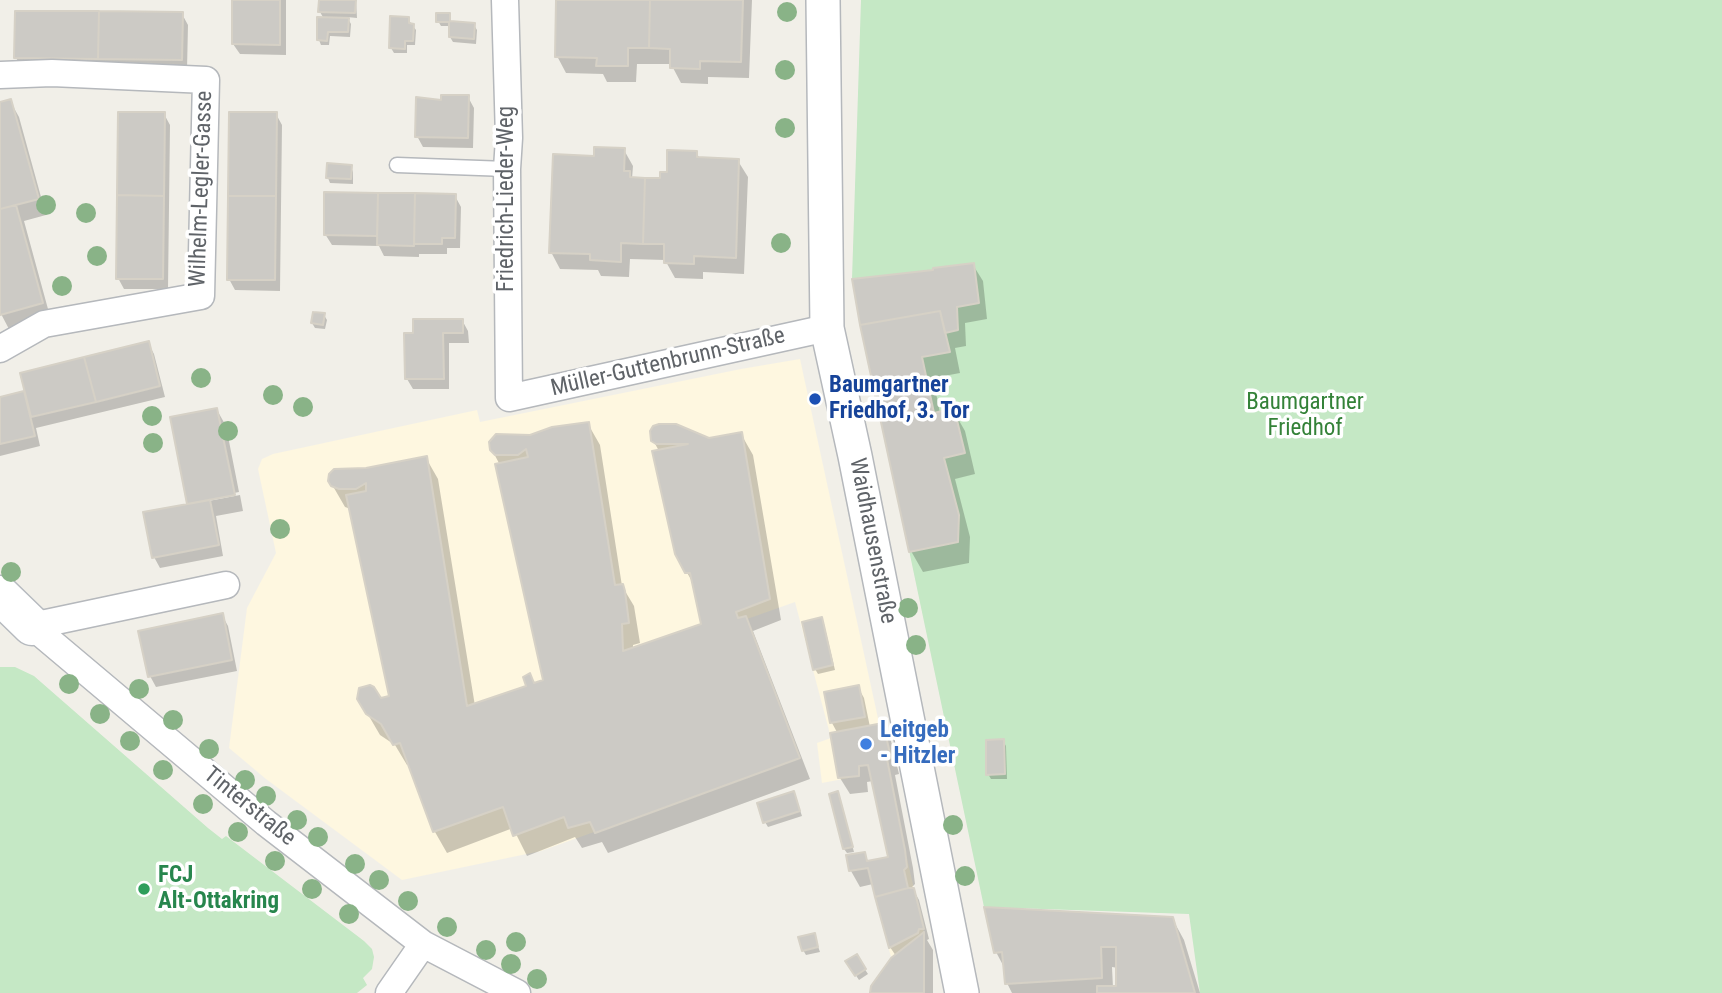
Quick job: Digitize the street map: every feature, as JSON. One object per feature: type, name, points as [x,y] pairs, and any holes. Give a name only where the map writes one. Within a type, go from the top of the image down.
[{"type":"main road","name":"Tinterstraße","points":[[0,595],[16,630]]},
{"type":"street","name":"Friedrich-Lieder-Weg","points":[[505,0],[509,138],[509,398]]},
{"type":"street","name":"Waidhausenstraße","points":[[823,0],[827,328],[962,993]]},
{"type":"street","name":"Wilhelm-Legler-Gasse","points":[[0,75],[52,73],[206,80],[201,296],[44,324],[0,349]]},
{"type":"street","name":"Müller-Guttenbrunn-Straße","points":[[509,398],[827,328]]},
{"type":"street","points":[[16,630],[226,585]]},
{"type":"street","name":"Tinterstraße","points":[[16,630],[423,944],[517,993]]},
{"type":"street","points":[[388,993],[423,944]]},
{"type":"lane","points":[[397,165],[507,169]]},
{"type":"shaded area","points":[[800,359],[879,723],[883,723],[891,758],[888,760],[905,850],[924,932],[924,993],[870,993],[871,986],[891,957],[868,868],[849,871],[846,855],[865,852],[867,861],[887,857],[868,765],[859,767],[859,776],[822,783],[817,743],[831,738],[795,602],[747,619],[800,758],[541,851],[402,880],[266,779],[229,748],[247,608],[276,553],[258,469],[262,459],[273,454],[477,410],[480,422]]},
{"type":"green space","name":"Baumgartner Friedhof","points":[[861,0],[1722,0],[1722,993],[1200,993],[1189,914],[984,907],[852,279]]},
{"type":"green space","name":"FCJ Alt-Ottakring","points":[[0,667],[15,667],[34,676],[208,828],[222,839],[226,836],[364,941],[372,949],[374,957],[372,969],[363,978],[367,985],[357,993],[0,993]]},
{"type":"building","points":[[232,0],[280,0],[280,45],[232,44]]},
{"type":"building","points":[[319,0],[356,0],[355,13],[318,12]]},
{"type":"building","points":[[556,0],[650,0],[649,48],[628,48],[628,66],[596,66],[597,58],[555,57]]},
{"type":"building","points":[[650,0],[743,0],[741,62],[700,61],[700,69],[670,68],[670,49],[649,48]]},
{"type":"building","points":[[15,11],[99,11],[98,59],[14,58]]},
{"type":"building","points":[[99,11],[183,12],[182,60],[98,59]]},
{"type":"building","points":[[436,13],[450,13],[450,21],[475,23],[474,39],[449,37],[449,22],[436,22]]},
{"type":"building","points":[[390,16],[409,17],[409,23],[414,24],[413,41],[405,41],[405,49],[389,48]]},
{"type":"building","points":[[317,17],[349,18],[348,32],[328,32],[327,41],[317,40]]},
{"type":"building","points":[[441,95],[469,95],[468,138],[415,137],[416,97],[441,100]]},
{"type":"building","points":[[11,99],[39,199],[0,209],[0,102]]},
{"type":"building","points":[[118,112],[165,112],[164,196],[117,195]]},
{"type":"building","points":[[229,112],[277,112],[276,196],[228,196]]},
{"type":"building","points":[[594,147],[625,148],[624,171],[630,171],[630,177],[645,178],[643,244],[621,243],[621,262],[590,260],[590,254],[549,253],[553,154],[594,156]]},
{"type":"building","points":[[667,150],[697,151],[697,157],[739,159],[736,258],[694,256],[694,264],[664,263],[664,244],[643,244],[645,178],[660,178],[660,172],[667,172]]},
{"type":"building","points":[[327,163],[352,165],[351,179],[326,178]]},
{"type":"building","points":[[324,192],[378,193],[377,236],[324,235]]},
{"type":"building","points":[[378,193],[415,193],[414,246],[377,245]]},
{"type":"building","points":[[415,193],[456,194],[455,238],[442,238],[442,244],[414,244]]},
{"type":"building","points":[[117,195],[164,196],[163,279],[116,279]]},
{"type":"building","points":[[228,196],[276,196],[275,280],[227,280]]},
{"type":"building","points":[[16,205],[43,303],[0,315],[0,209]]},
{"type":"building","points":[[974,263],[979,303],[957,307],[958,330],[945,333],[940,311],[860,325],[852,279]]},
{"type":"building","points":[[940,311],[950,352],[922,357],[934,413],[954,408],[965,453],[944,458],[959,515],[958,542],[909,552],[860,325]]},
{"type":"building","points":[[313,312],[325,313],[323,325],[311,323]]},
{"type":"building","points":[[413,319],[463,319],[463,333],[443,333],[444,379],[405,379],[404,333],[413,333]]},
{"type":"building","points":[[149,341],[160,386],[96,402],[84,357]]},
{"type":"building","points":[[84,357],[96,402],[31,417],[20,373]]},
{"type":"building","points":[[24,391],[35,436],[0,444],[0,397]]},
{"type":"building","points":[[217,408],[235,495],[187,504],[170,417]]},
{"type":"building","points":[[589,422],[615,585],[623,584],[625,591],[629,623],[622,624],[623,651],[701,624],[690,573],[685,573],[675,554],[652,451],[688,444],[656,444],[651,441],[650,431],[653,426],[659,424],[676,424],[709,438],[742,432],[770,599],[736,612],[738,618],[746,616],[800,758],[595,833],[590,822],[568,828],[564,817],[513,836],[503,807],[433,832],[400,743],[393,745],[381,724],[366,714],[357,699],[359,688],[370,685],[381,698],[389,696],[346,495],[366,491],[366,483],[356,489],[339,489],[331,486],[328,481],[329,474],[334,469],[366,468],[427,456],[467,706],[526,686],[523,677],[530,673],[534,683],[543,680],[495,464],[528,457],[526,449],[518,455],[495,455],[490,450],[489,442],[496,434],[530,435],[552,427]]},
{"type":"building","points":[[210,500],[219,545],[152,558],[143,512]]},
{"type":"building","points":[[223,613],[232,660],[148,677],[138,631]]},
{"type":"building","points":[[822,617],[833,665],[813,670],[802,622]]},
{"type":"building","points":[[859,685],[865,717],[830,723],[824,692]]},
{"type":"building","points":[[883,723],[891,758],[887,759],[905,850],[907,867],[904,870],[908,888],[875,897],[868,868],[849,871],[846,855],[865,852],[867,861],[888,857],[868,765],[859,766],[859,776],[838,778],[830,733]]},
{"type":"building","points":[[1004,739],[1005,774],[986,775],[986,740]]},
{"type":"building","points":[[794,791],[800,811],[763,823],[757,803]]},
{"type":"building","points":[[838,791],[853,847],[843,849],[829,794]]},
{"type":"building","points":[[914,888],[924,929],[919,929],[918,933],[889,948],[875,897]]},
{"type":"building","points":[[984,907],[1173,917],[1195,993],[1097,993],[1097,986],[1116,986],[1116,947],[1101,947],[1102,978],[1005,984],[1002,952],[994,953]]},
{"type":"building","points":[[924,932],[924,993],[870,993],[871,986],[891,958]]},
{"type":"building","points":[[815,933],[818,947],[802,951],[798,937]]},
{"type":"building","points":[[857,954],[866,969],[855,976],[845,961]]},
{"type":"place","name":"Baumgartner Friedhof, 3. Tor","points":[[815,399]]},
{"type":"place","name":"Leitgeb - Hitzler","points":[[866,744]]},
{"type":"place","name":"FCJ Alt-Ottakring","points":[[144,889]]}]
